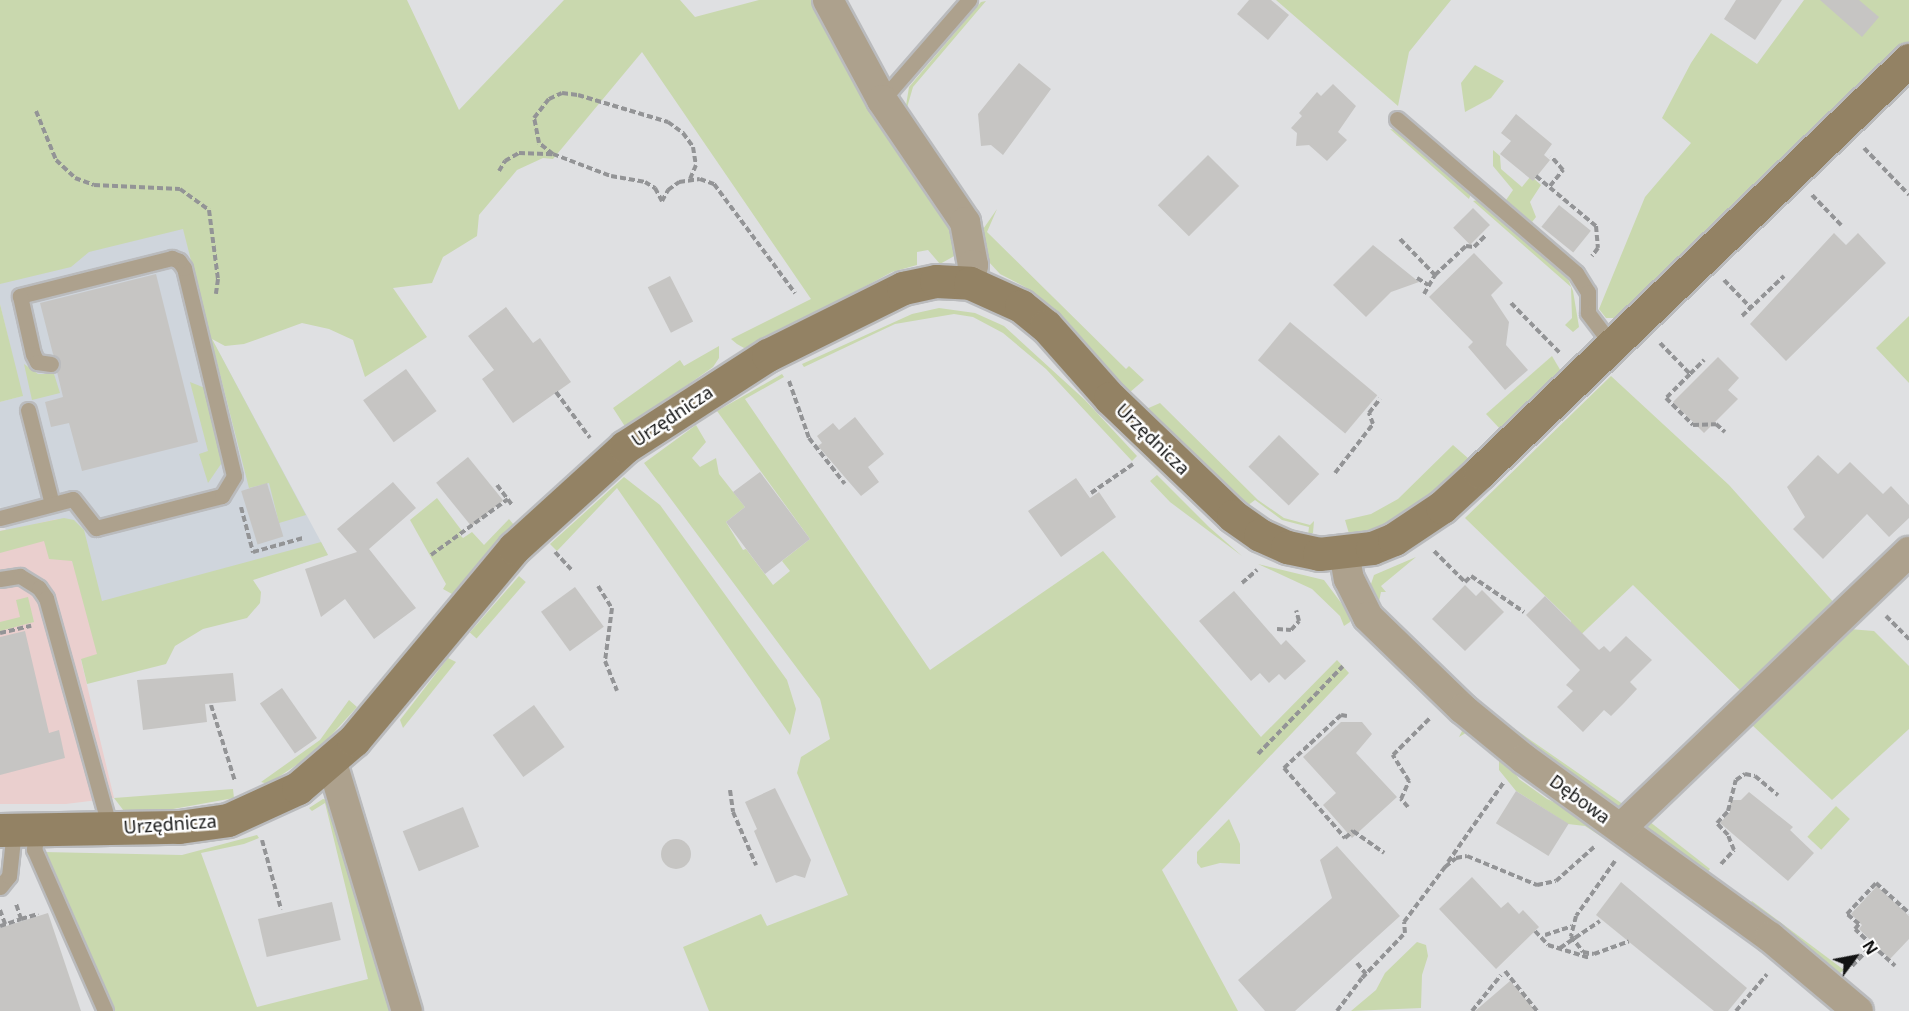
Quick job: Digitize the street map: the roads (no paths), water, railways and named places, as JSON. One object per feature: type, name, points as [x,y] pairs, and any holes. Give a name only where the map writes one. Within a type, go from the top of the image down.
[{"type":"street","points":[[828,0],[882,100],[965,222],[973,265],[970,283]]},
{"type":"street","points":[[1358,550],[1417,526],[1442,507],[1909,60]]},
{"type":"street","name":"Urzędnicza","points":[[18,830],[178,827],[228,820],[298,788],[332,763],[514,548],[625,447],[768,355],[871,302],[903,288],[936,281],[970,283],[998,293],[1046,326],[1110,398],[1233,516],[1287,547],[1318,554],[1358,550]]},
{"type":"street","name":"Dębowa","points":[[1358,550],[1356,597],[1381,633],[1480,724],[1622,839],[1770,937],[1858,1011]]},
{"type":"street","points":[[1622,839],[1909,552]]},
{"type":"street","points":[[332,763],[407,1011]]},
{"type":"lane","points":[[882,100],[969,0]]},
{"type":"lane","points":[[1397,119],[1576,273],[1588,292],[1588,313],[1612,345]]},
{"type":"lane","points":[[0,518],[73,499],[96,528],[222,496],[234,476],[184,268],[172,258],[20,296],[33,354],[37,362],[51,364]]},
{"type":"lane","points":[[28,410],[52,504]]},
{"type":"lane","points":[[0,579],[20,576],[30,580],[46,598],[54,620],[110,828]]},
{"type":"lane","points":[[0,887],[9,876],[18,830]]},
{"type":"lane","points":[[18,830],[34,849],[105,1011]]}]
